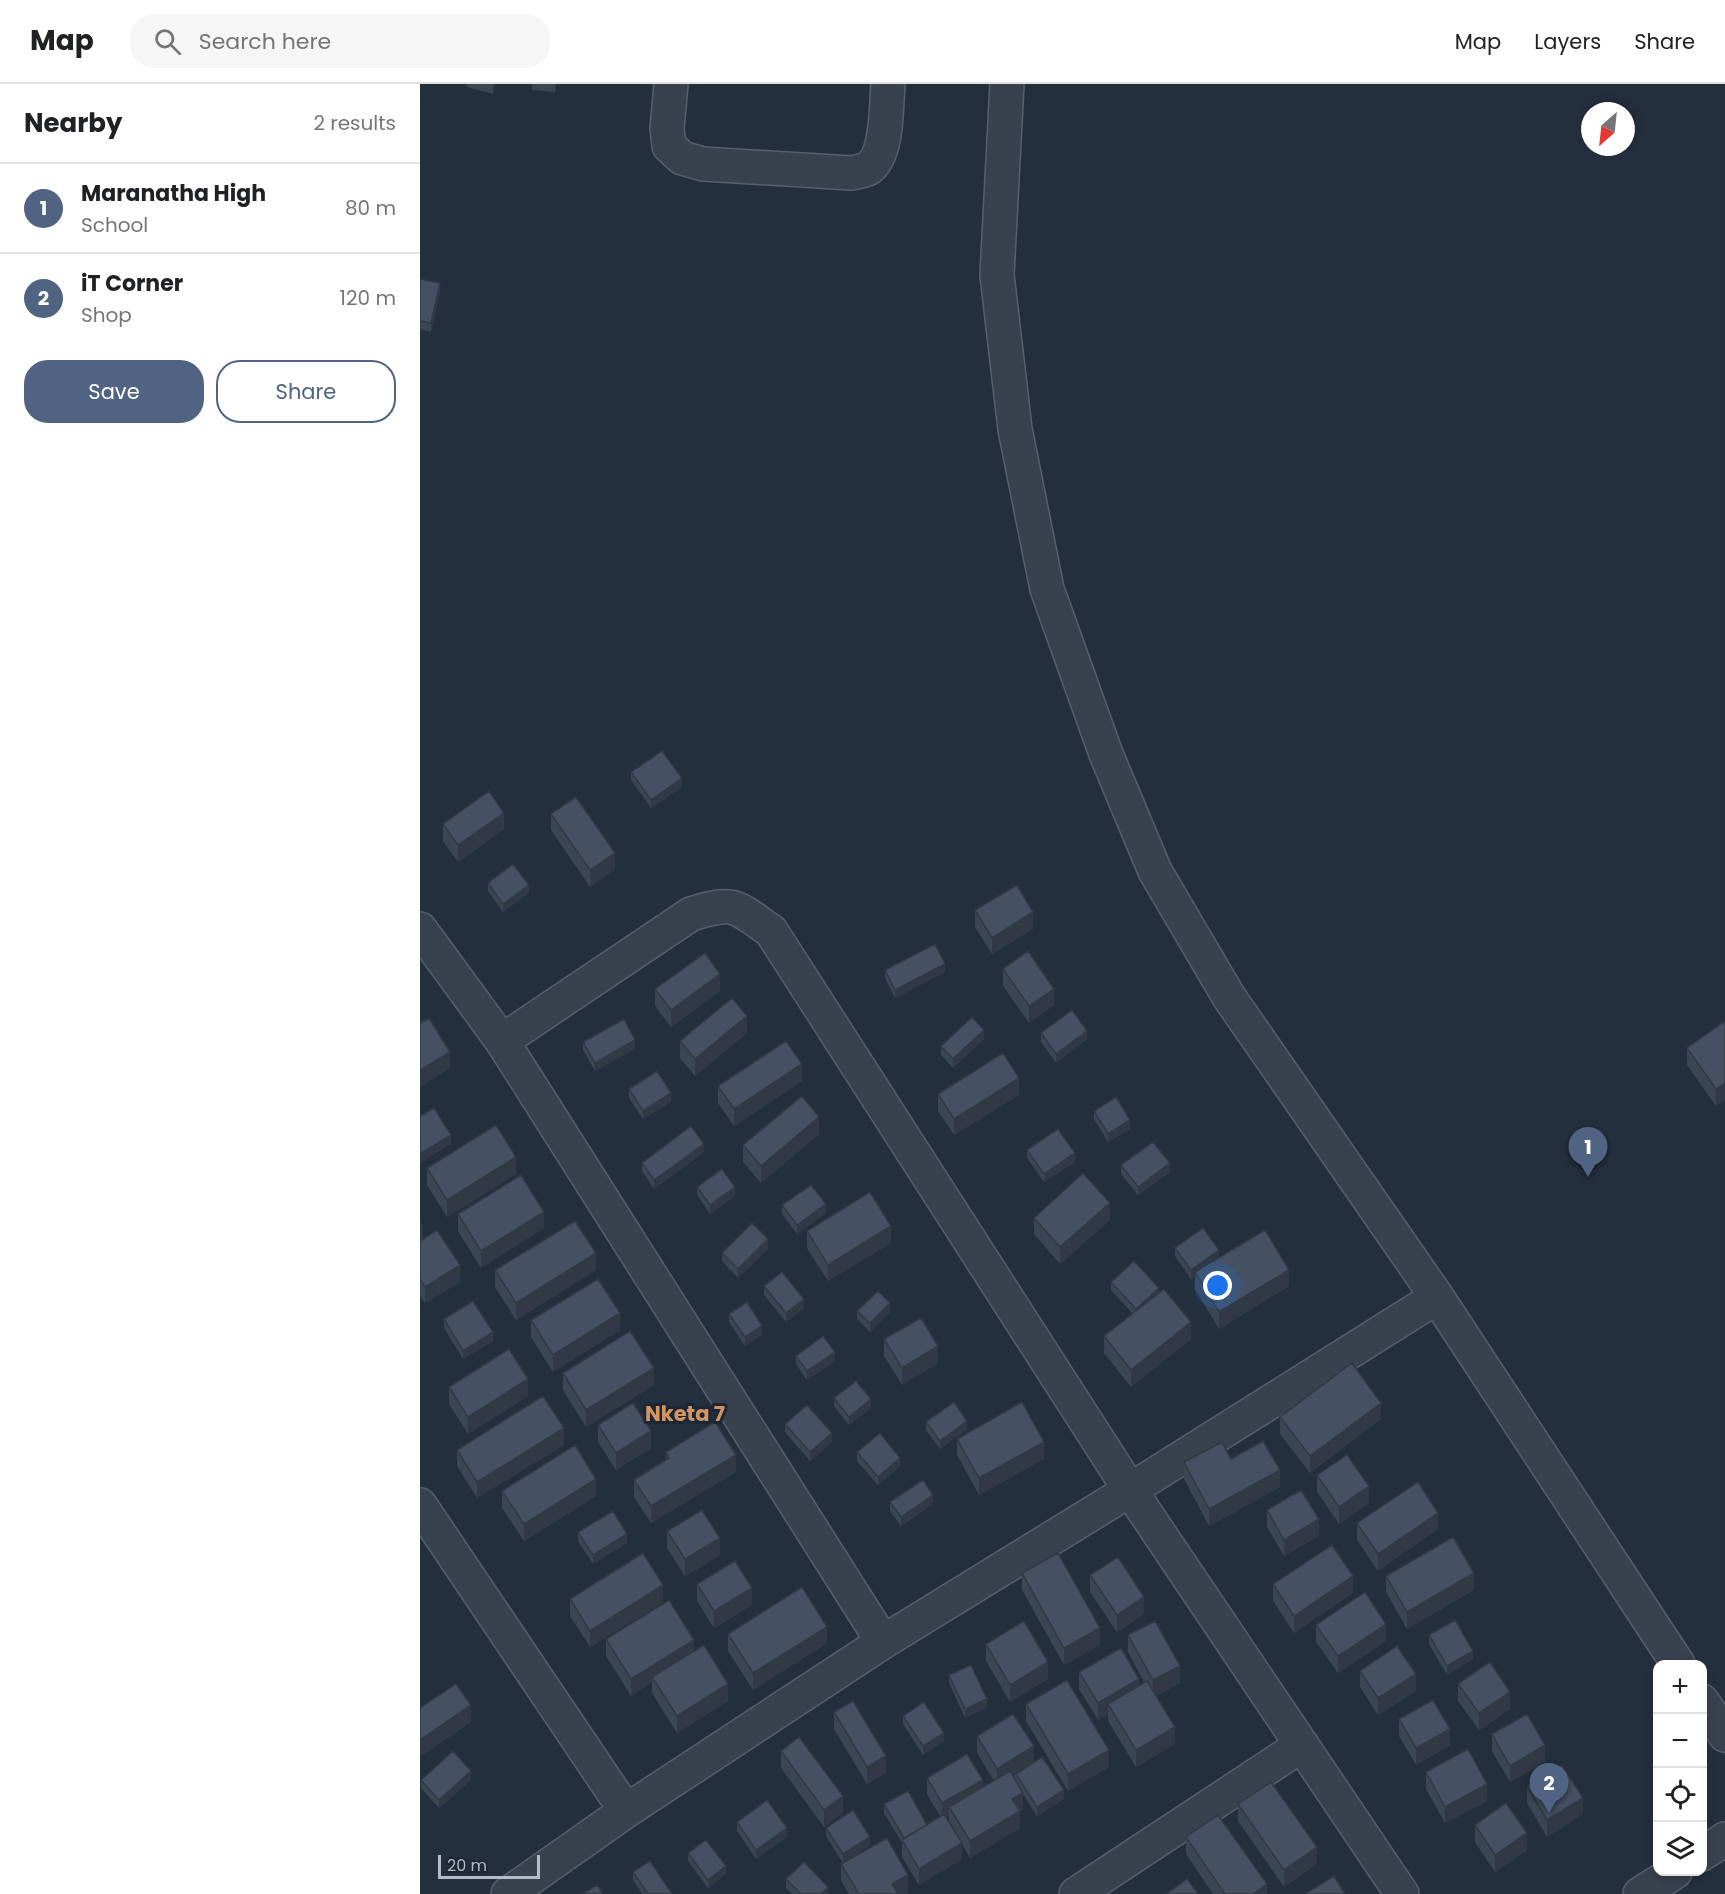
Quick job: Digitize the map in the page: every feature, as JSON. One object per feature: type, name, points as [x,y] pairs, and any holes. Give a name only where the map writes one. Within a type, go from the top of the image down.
[{"type":"street","points":[[671,84],[667,129],[669,146],[681,158],[703,164],[850,173],[868,169],[878,157],[883,141],[888,84]]},
{"type":"street","points":[[1006,84],[997,275],[1015,429],[1047,589],[1107,754],[1155,871],[1229,997],[1437,1297],[1675,1660]]},
{"type":"street","points":[[502,1041],[691,914],[716,906],[736,907],[771,931],[1130,1490],[1401,1894]]},
{"type":"street","points":[[420,929],[502,1041],[883,1642]]},
{"type":"street","points":[[508,1894],[626,1811],[883,1642],[1437,1297]]},
{"type":"street","points":[[420,1505],[626,1811]]},
{"type":"street","points":[[1707,1708],[1725,1735]]},
{"type":"street","points":[[1076,1894],[1302,1745]]},
{"type":"street","points":[[1707,1851],[1725,1839]]},
{"type":"street","points":[[1640,1894],[1669,1876]]},
{"type":"building","points":[[420,279],[440,283],[431,323],[420,321]]},
{"type":"building","points":[[662,751],[682,778],[651,800],[631,772]]},
{"type":"building","points":[[489,791],[504,813],[458,845],[443,824]]},
{"type":"building","points":[[576,797],[615,853],[590,870],[551,814]]},
{"type":"building","points":[[513,864],[529,885],[503,904],[488,883]]},
{"type":"building","points":[[1017,885],[1033,912],[992,938],[975,910]]},
{"type":"building","points":[[935,944],[945,964],[895,990],[885,970]]},
{"type":"building","points":[[1028,951],[1054,989],[1029,1006],[1003,969]]},
{"type":"building","points":[[705,953],[720,974],[671,1010],[655,989]]},
{"type":"building","points":[[732,998],[747,1016],[695,1059],[680,1041]]},
{"type":"building","points":[[1072,1010],[1087,1031],[1056,1054],[1041,1033]]},
{"type":"building","points":[[972,1017],[984,1030],[953,1059],[941,1046]]},
{"type":"building","points":[[429,1018],[450,1052],[420,1070],[420,1023]]},
{"type":"building","points":[[624,1019],[635,1040],[595,1063],[583,1042]]},
{"type":"building","points":[[1725,1021],[1725,1083],[1716,1089],[1687,1048]]},
{"type":"building","points":[[786,1041],[802,1064],[734,1109],[718,1086]]},
{"type":"building","points":[[1003,1053],[1019,1078],[954,1119],[938,1094]]},
{"type":"building","points":[[657,1071],[671,1093],[643,1111],[629,1089]]},
{"type":"building","points":[[802,1096],[819,1117],[761,1166],[743,1145]]},
{"type":"building","points":[[1116,1097],[1130,1120],[1108,1134],[1094,1111]]},
{"type":"building","points":[[434,1108],[451,1135],[420,1154],[420,1116]]},
{"type":"building","points":[[496,1125],[516,1157],[447,1200],[427,1168]]},
{"type":"building","points":[[691,1126],[704,1144],[654,1180],[642,1163]]},
{"type":"building","points":[[1058,1129],[1075,1153],[1044,1174],[1027,1150]]},
{"type":"building","points":[[1153,1142],[1170,1163],[1138,1187],[1121,1165]]},
{"type":"building","points":[[722,1169],[735,1187],[710,1205],[697,1187]]},
{"type":"building","points":[[1083,1173],[1110,1203],[1060,1247],[1034,1218]]},
{"type":"building","points":[[521,1175],[544,1212],[481,1251],[458,1214]]},
{"type":"building","points":[[811,1185],[826,1204],[797,1225],[782,1205]]},
{"type":"building","points":[[870,1192],[891,1226],[828,1265],[807,1231]]},
{"type":"building","points":[[575,1221],[596,1253],[516,1303],[495,1270]]},
{"type":"building","points":[[752,1223],[768,1239],[738,1269],[722,1253]]},
{"type":"building","points":[[1203,1228],[1219,1250],[1191,1270],[1175,1248]]},
{"type":"building","points":[[437,1230],[460,1265],[425,1287],[420,1279],[420,1241]]},
{"type":"building","points":[[1265,1230],[1289,1270],[1219,1312],[1195,1272]]},
{"type":"building","points":[[1134,1261],[1159,1288],[1136,1309],[1111,1282]]},
{"type":"building","points":[[782,1272],[804,1299],[786,1313],[764,1286]]},
{"type":"building","points":[[598,1279],[620,1313],[553,1355],[531,1320]]},
{"type":"building","points":[[1164,1289],[1191,1322],[1131,1370],[1104,1336]]},
{"type":"building","points":[[878,1291],[890,1303],[870,1323],[857,1311]]},
{"type":"building","points":[[473,1301],[493,1332],[463,1351],[444,1319]]},
{"type":"building","points":[[747,1302],[762,1326],[745,1337],[729,1314]]},
{"type":"building","points":[[921,1318],[938,1346],[902,1368],[884,1339]]},
{"type":"building","points":[[630,1331],[654,1368],[586,1410],[563,1373]]},
{"type":"building","points":[[823,1336],[835,1352],[807,1371],[796,1356]]},
{"type":"building","points":[[509,1349],[528,1379],[468,1417],[449,1387]]},
{"type":"building","points":[[1352,1363],[1381,1403],[1310,1456],[1280,1417]]},
{"type":"building","points":[[856,1381],[871,1399],[849,1417],[834,1398]]},
{"type":"building","points":[[543,1396],[564,1428],[477,1482],[457,1450]]},
{"type":"building","points":[[954,1402],[967,1421],[940,1441],[926,1422]]},
{"type":"building","points":[[1022,1402],[1044,1442],[979,1478],[957,1439]]},
{"type":"building","points":[[633,1403],[651,1431],[616,1453],[598,1425]]},
{"type":"building","points":[[807,1405],[832,1433],[810,1452],[785,1424]]},
{"type":"building","points":[[715,1422],[736,1455],[651,1506],[634,1480],[669,1458],[666,1452]]},
{"type":"building","points":[[880,1433],[900,1458],[878,1477],[857,1452]]},
{"type":"building","points":[[1263,1441],[1280,1470],[1209,1509],[1184,1462],[1222,1442],[1231,1459]]},
{"type":"building","points":[[575,1445],[596,1479],[524,1524],[502,1491]]},
{"type":"building","points":[[1347,1455],[1369,1486],[1339,1507],[1317,1475]]},
{"type":"building","points":[[923,1480],[933,1495],[901,1517],[890,1502]]},
{"type":"building","points":[[1418,1482],[1438,1513],[1378,1554],[1357,1523]]},
{"type":"building","points":[[1301,1490],[1319,1519],[1284,1540],[1267,1510]]},
{"type":"building","points":[[702,1510],[720,1538],[685,1559],[667,1531]]},
{"type":"building","points":[[613,1511],[627,1534],[593,1555],[578,1532]]},
{"type":"building","points":[[1453,1537],[1474,1573],[1407,1612],[1386,1576]]},
{"type":"building","points":[[1332,1545],[1353,1576],[1294,1616],[1273,1584]]},
{"type":"building","points":[[643,1553],[663,1585],[590,1631],[570,1599]]},
{"type":"building","points":[[1058,1553],[1100,1628],[1064,1648],[1022,1573]]},
{"type":"building","points":[[1118,1557],[1144,1597],[1117,1615],[1090,1575]]},
{"type":"building","points":[[735,1561],[752,1588],[714,1611],[697,1584]]},
{"type":"building","points":[[802,1587],[827,1627],[753,1673],[728,1634]]},
{"type":"building","points":[[1365,1592],[1386,1624],[1338,1656],[1316,1625]]},
{"type":"building","points":[[669,1600],[694,1640],[631,1679],[606,1639]]},
{"type":"building","points":[[1455,1620],[1473,1651],[1447,1666],[1429,1635]]},
{"type":"building","points":[[1024,1621],[1048,1662],[1010,1685],[986,1644]]},
{"type":"building","points":[[1155,1621],[1180,1666],[1153,1680],[1128,1635]]},
{"type":"building","points":[[704,1645],[728,1684],[677,1716],[652,1677]]},
{"type":"building","points":[[1397,1646],[1416,1674],[1378,1698],[1360,1671]]},
{"type":"building","points":[[1121,1648],[1139,1679],[1098,1703],[1079,1672]]},
{"type":"building","points":[[1490,1662],[1510,1692],[1479,1713],[1458,1684]]},
{"type":"building","points":[[971,1665],[987,1699],[965,1709],[949,1675]]},
{"type":"building","points":[[1067,1680],[1109,1750],[1068,1774],[1026,1704]]},
{"type":"building","points":[[1147,1681],[1175,1727],[1136,1750],[1108,1704]]},
{"type":"building","points":[[456,1684],[471,1705],[420,1740],[420,1708]]},
{"type":"building","points":[[1433,1700],[1450,1729],[1416,1748],[1399,1719]]},
{"type":"building","points":[[853,1701],[886,1756],[867,1767],[834,1712]]},
{"type":"building","points":[[924,1702],[944,1733],[923,1746],[903,1716]]},
{"type":"building","points":[[1013,1714],[1034,1746],[997,1769],[977,1736]]},
{"type":"building","points":[[1527,1714],[1545,1745],[1510,1766],[1492,1734]]},
{"type":"building","points":[[799,1737],[843,1796],[824,1810],[781,1751]]},
{"type":"building","points":[[1468,1749],[1487,1784],[1445,1807],[1426,1772]]},
{"type":"building","points":[[453,1751],[471,1771],[439,1800],[421,1780]]},
{"type":"building","points":[[967,1754],[983,1780],[942,1803],[927,1778]]},
{"type":"building","points":[[1042,1757],[1064,1790],[1037,1807],[1016,1774]]},
{"type":"building","points":[[1562,1765],[1583,1798],[1547,1820],[1527,1786]]},
{"type":"building","points":[[1010,1771],[1023,1793],[1012,1799],[1020,1811],[970,1841],[949,1807]]},
{"type":"building","points":[[1271,1782],[1317,1847],[1284,1870],[1238,1804]]},
{"type":"building","points":[[908,1791],[927,1825],[904,1838],[884,1804]]},
{"type":"building","points":[[767,1800],[787,1828],[756,1850],[737,1822]]},
{"type":"building","points":[[1506,1803],[1527,1833],[1495,1855],[1475,1825]]},
{"type":"building","points":[[853,1810],[870,1837],[843,1854],[826,1828]]},
{"type":"building","points":[[944,1814],[962,1843],[919,1869],[902,1840]]},
{"type":"building","points":[[1218,1815],[1267,1884],[1253,1894],[1225,1894],[1186,1837]]},
{"type":"building","points":[[887,1838],[908,1875],[892,1884],[898,1894],[859,1894],[841,1864]]},
{"type":"building","points":[[706,1840],[726,1866],[708,1880],[688,1853]]},
{"type":"building","points":[[650,1861],[672,1894],[648,1894],[633,1872]]},
{"type":"building","points":[[804,1862],[828,1887],[821,1894],[801,1894],[786,1879]]},
{"type":"building","points":[[1334,1876],[1345,1894],[1305,1894]]},
{"type":"building","points":[[1187,1879],[1198,1894],[1166,1894]]},
{"type":"building","points":[[597,1885],[603,1894],[582,1894]]},
{"type":"place","name":"Maranatha High","points":[[1588,1177]]},
{"type":"place","name":"iT Corner","points":[[1549,1813]]},
{"type":"district","name":"Nketa 7","points":[[685,1414]]}]
